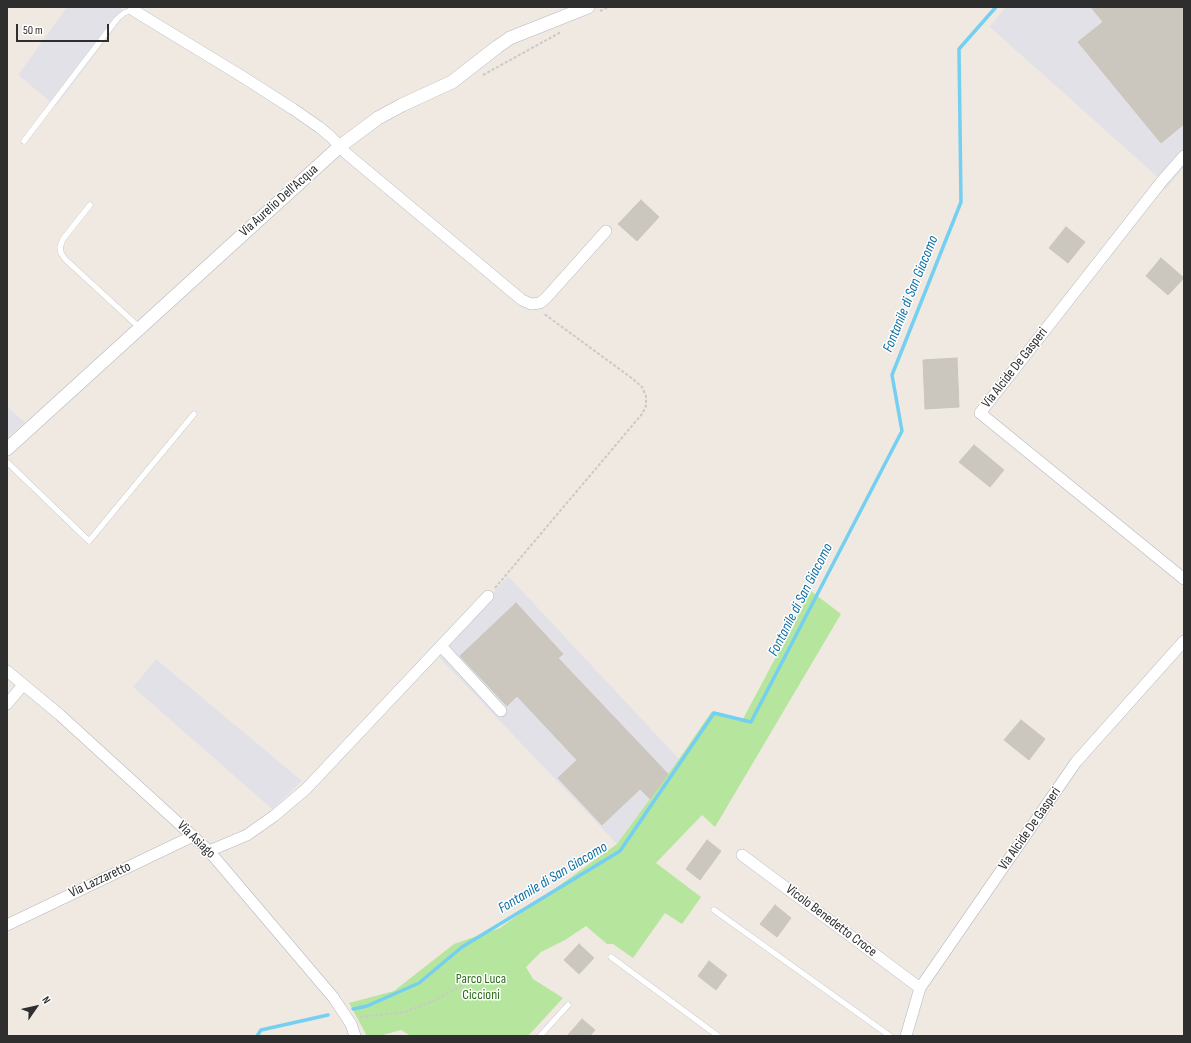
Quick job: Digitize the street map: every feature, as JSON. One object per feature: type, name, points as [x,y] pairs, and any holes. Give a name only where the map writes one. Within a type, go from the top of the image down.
[{"type":"street","points":[[133,10],[293,109],[331,137],[339,147],[522,300],[531,304],[540,303],[606,231]]},
{"type":"street","name":"Via Aurelio Dell'Acqua","points":[[7,449],[339,147],[378,118],[452,82],[510,38],[591,11]]},
{"type":"street","name":"Via Alcide De Gasperi","points":[[1184,156],[1162,181],[980,413],[1184,579]]},
{"type":"street","points":[[210,851],[247,835],[274,816],[306,789],[488,596]]},
{"type":"street","name":"Via Alcide De Gasperi","points":[[906,1036],[920,988],[1076,762],[1184,641]]},
{"type":"street","points":[[441,646],[501,711]]},
{"type":"street","name":"Via Asiago","points":[[7,671],[60,715],[210,851],[333,997],[351,1024],[355,1036]]},
{"type":"street","points":[[7,704],[23,685]]},
{"type":"street","name":"Via Lazzaretto","points":[[7,925],[193,836]]},
{"type":"street","name":"Vicolo Benedetto Croce","points":[[742,855],[920,988]]},
{"type":"lane","points":[[24,141],[117,19],[124,13],[133,10]]},
{"type":"lane","points":[[90,205],[63,239],[60,247],[61,253],[65,259],[140,328]]},
{"type":"lane","points":[[7,462],[89,541],[194,414]]},
{"type":"lane","points":[[714,910],[890,1036]]},
{"type":"lane","points":[[610,957],[718,1036]]},
{"type":"lane","points":[[540,1036],[568,1005]]},
{"type":"path","points":[[591,11],[608,7]]},
{"type":"path","points":[[478,78],[567,29]]},
{"type":"path","points":[[488,596],[642,414],[646,406],[646,396],[642,387],[633,379],[531,304]]},
{"type":"path","points":[[346,1017],[368,1017],[405,1012],[431,1002],[468,983]]},
{"type":"shaded area","points":[[67,7],[119,7],[127,12],[56,106],[18,75]]},
{"type":"shaded area","points":[[1005,7],[1184,7],[1184,167],[1165,190],[1162,181],[990,27]]},
{"type":"shaded area","points":[[7,407],[25,422],[7,438]]},
{"type":"shaded area","points":[[508,576],[679,759],[617,844],[438,656]]},
{"type":"shaded area","points":[[156,659],[302,781],[272,809],[133,687]]},
{"type":"green space","name":"Parco Luca Ciccioni","points":[[811,591],[841,614],[715,827],[702,815],[656,863],[701,897],[682,924],[665,913],[633,958],[613,944],[607,944],[586,926],[565,940],[541,952],[526,967],[533,979],[563,998],[528,1036],[411,1036],[401,1030],[379,1036],[367,1036],[349,1003],[394,991],[454,944],[500,928],[617,844],[712,711],[743,719]]},
{"type":"building","points":[[1091,7],[1181,7],[1184,10],[1184,124],[1161,143],[1078,42],[1103,22]]},
{"type":"building","points":[[641,200],[659,217],[637,241],[618,224]]},
{"type":"building","points":[[1066,227],[1085,242],[1068,263],[1049,248]]},
{"type":"building","points":[[1161,258],[1184,278],[1168,295],[1146,276]]},
{"type":"building","points":[[957,358],[959,407],[925,409],[923,360]]},
{"type":"building","points":[[974,445],[1004,470],[990,487],[959,462]]},
{"type":"building","points":[[516,603],[563,654],[558,658],[668,774],[650,799],[640,789],[602,825],[558,778],[577,760],[517,696],[507,706],[460,656]]},
{"type":"building","points":[[1021,720],[1045,739],[1029,760],[1004,740]]},
{"type":"building","points":[[707,840],[721,851],[700,880],[686,869]]},
{"type":"building","points":[[775,905],[791,918],[777,937],[760,924]]},
{"type":"building","points":[[579,944],[594,958],[579,974],[564,960]]},
{"type":"building","points":[[709,961],[727,975],[716,990],[698,976]]},
{"type":"building","points":[[582,1019],[595,1030],[590,1036],[567,1036]]},
{"type":"waterway","name":"Fontanile di San Giacomo","points":[[353,1009],[367,1006],[419,983],[462,947],[620,851],[714,713],[751,722],[902,431],[892,375],[961,202],[959,49],[996,7]]},
{"type":"waterway","name":"Fontanile di San Giacomo","points":[[257,1036],[261,1030],[328,1015]]}]
